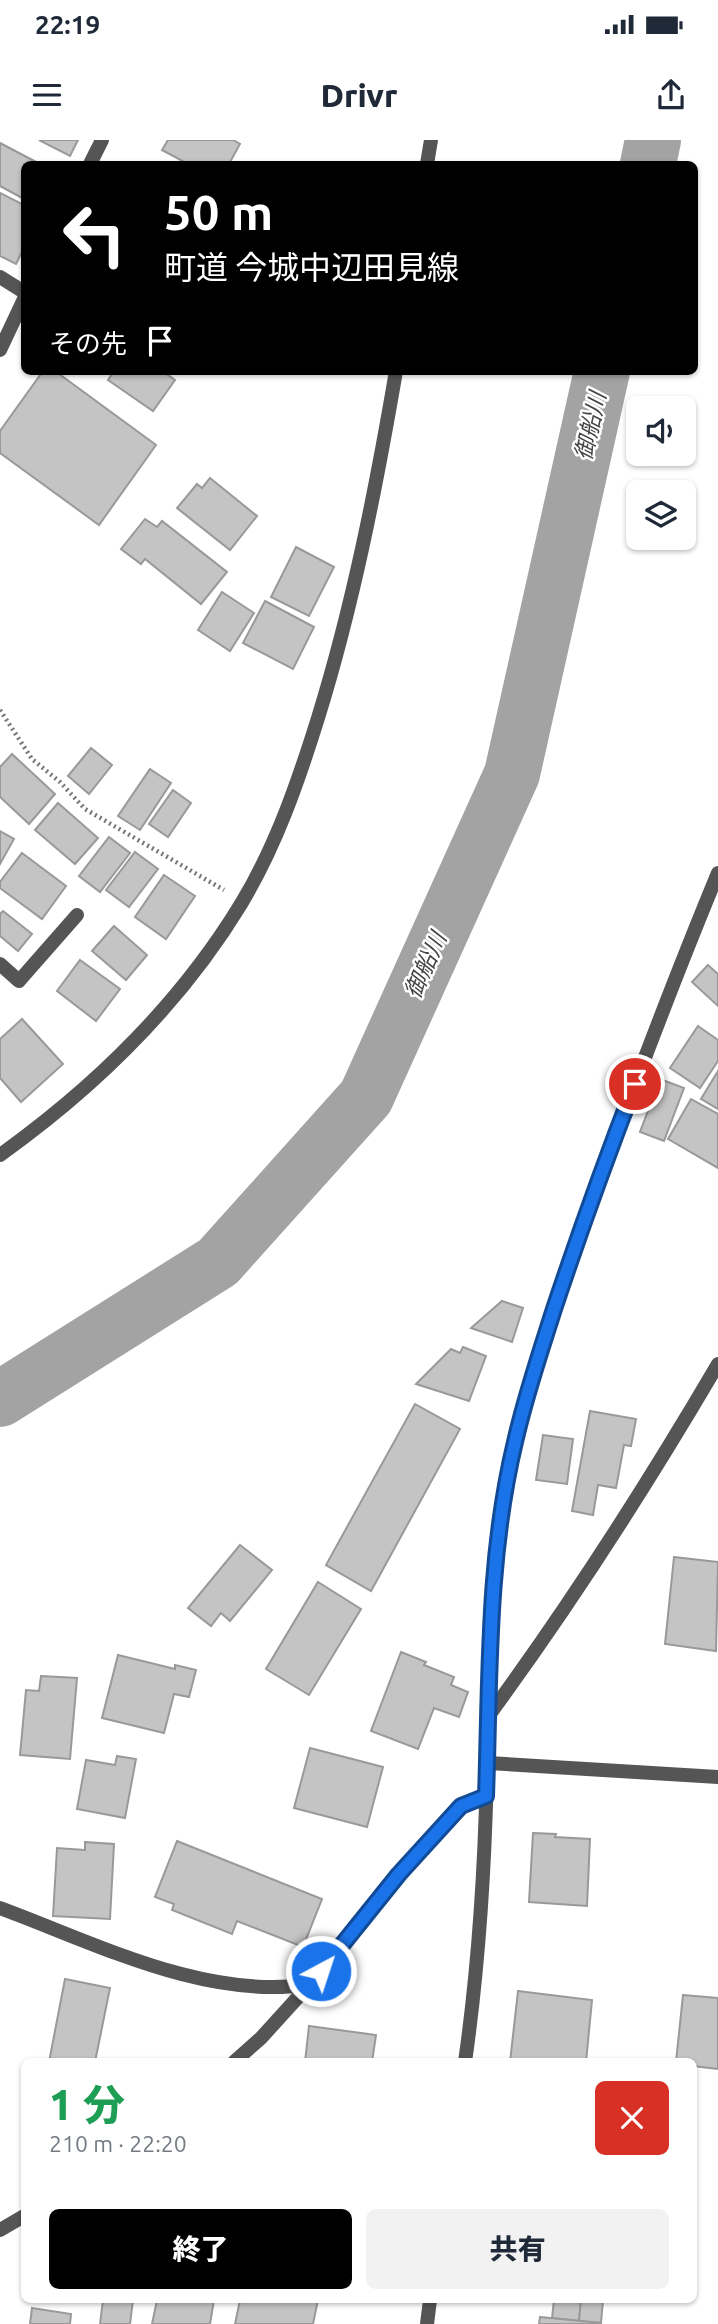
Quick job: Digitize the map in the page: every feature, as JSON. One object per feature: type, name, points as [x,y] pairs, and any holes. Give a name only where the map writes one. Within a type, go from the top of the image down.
[{"type":"street","points":[[92,161],[102,140]]},
{"type":"street","points":[[428,161],[431,140]]},
{"type":"street","points":[[0,277],[21,290]]},
{"type":"street","points":[[0,350],[21,305]]},
{"type":"street","points":[[0,1155],[35,1130],[103,1073],[171,1000],[242,902],[281,826],[332,670],[378,472],[395,375]]},
{"type":"street","points":[[465,2058],[479,1923],[488,1763],[489,1638],[499,1536],[514,1443],[574,1250],[625,1110],[718,873]]},
{"type":"street","points":[[0,964],[19,981],[77,915]]},
{"type":"street","points":[[487,1718],[540,1645],[685,1421],[718,1364]]},
{"type":"street","points":[[488,1763],[718,1777]]},
{"type":"street","points":[[238,2058],[261,2038],[310,1984],[399,1874],[461,1806],[486,1796]]},
{"type":"street","points":[[0,1909],[132,1959],[193,1976],[251,1987],[310,1984]]},
{"type":"street","points":[[0,2230],[21,2218]]},
{"type":"street","points":[[427,2324],[430,2303]]},
{"type":"path","points":[[0,710],[32,759],[60,782],[85,809],[242,902]]},
{"type":"building","points":[[39,140],[78,140],[70,156]]},
{"type":"building","points":[[168,140],[233,140],[240,144],[231,161],[182,161],[162,150]]},
{"type":"building","points":[[0,143],[34,161],[21,161],[21,197],[0,186]]},
{"type":"building","points":[[0,193],[21,204],[21,254],[16,264],[0,256]]},
{"type":"building","points":[[40,375],[60,375],[156,445],[99,525],[0,453],[0,431]]},
{"type":"building","points":[[111,375],[168,375],[175,380],[153,411],[108,380]]},
{"type":"building","points":[[210,478],[257,516],[230,550],[177,508],[197,484],[202,488]]},
{"type":"building","points":[[145,519],[157,527],[162,521],[227,572],[201,604],[145,559],[141,564],[121,549]]},
{"type":"building","points":[[296,547],[334,567],[309,616],[271,597]]},
{"type":"building","points":[[222,592],[254,613],[230,651],[198,630]]},
{"type":"building","points":[[265,601],[314,627],[293,669],[243,643]]},
{"type":"building","points":[[91,748],[112,765],[89,794],[68,776]]},
{"type":"building","points":[[12,754],[55,794],[29,824],[0,797],[0,767]]},
{"type":"building","points":[[150,769],[171,783],[140,830],[118,816]]},
{"type":"building","points":[[173,790],[191,803],[168,837],[149,824]]},
{"type":"building","points":[[58,803],[98,838],[75,864],[35,830]]},
{"type":"building","points":[[0,831],[14,839],[0,864]]},
{"type":"building","points":[[109,837],[130,853],[100,892],[79,876]]},
{"type":"building","points":[[135,852],[158,869],[129,907],[106,890]]},
{"type":"building","points":[[22,853],[66,886],[42,919],[0,888],[0,882]]},
{"type":"building","points":[[164,875],[195,896],[166,939],[135,917]]},
{"type":"building","points":[[3,911],[32,934],[18,951],[0,936],[0,914]]},
{"type":"building","points":[[114,926],[147,955],[126,980],[92,951]]},
{"type":"building","points":[[80,960],[120,989],[96,1021],[57,991]]},
{"type":"building","points":[[708,965],[718,974],[718,1006],[692,982]]},
{"type":"building","points":[[22,1019],[63,1064],[21,1102],[0,1078],[0,1039]]},
{"type":"building","points":[[698,1026],[718,1040],[718,1061],[700,1088],[670,1068]]},
{"type":"building","points":[[718,1071],[718,1109],[701,1099]]},
{"type":"building","points":[[660,1079],[684,1088],[664,1141],[640,1132]]},
{"type":"building","points":[[691,1099],[718,1114],[718,1168],[668,1139]]},
{"type":"building","points":[[502,1301],[523,1308],[512,1342],[471,1328]]},
{"type":"building","points":[[463,1347],[486,1356],[469,1401],[416,1384],[451,1349],[460,1353]]},
{"type":"building","points":[[415,1404],[460,1429],[371,1591],[326,1565]]},
{"type":"building","points":[[590,1411],[636,1419],[631,1446],[624,1445],[616,1488],[598,1485],[593,1515],[572,1511]]},
{"type":"building","points":[[543,1435],[573,1439],[567,1484],[536,1480]]},
{"type":"building","points":[[240,1545],[272,1570],[230,1621],[221,1613],[211,1626],[188,1608]]},
{"type":"building","points":[[674,1557],[718,1562],[716,1651],[665,1644]]},
{"type":"building","points":[[318,1582],[361,1609],[309,1695],[266,1669]]},
{"type":"building","points":[[401,1652],[454,1677],[451,1685],[468,1692],[459,1717],[434,1708],[418,1749],[371,1731]]},
{"type":"building","points":[[118,1655],[175,1669],[175,1665],[196,1670],[189,1697],[174,1694],[164,1733],[102,1718]]},
{"type":"building","points":[[41,1676],[77,1678],[70,1759],[20,1755],[26,1690],[39,1691]]},
{"type":"building","points":[[310,1748],[383,1767],[367,1827],[294,1808]]},
{"type":"building","points":[[117,1756],[136,1759],[125,1818],[77,1809],[86,1760],[115,1765]]},
{"type":"building","points":[[533,1833],[590,1839],[587,1906],[529,1902]]},
{"type":"building","points":[[177,1841],[322,1899],[303,1947],[237,1921],[232,1934],[172,1910],[174,1904],[155,1897]]},
{"type":"building","points":[[85,1842],[114,1844],[110,1919],[53,1916],[57,1848],[85,1850]]},
{"type":"building","points":[[65,1979],[110,1988],[96,2058],[50,2058]]},
{"type":"building","points":[[518,1991],[592,2000],[586,2058],[510,2058]]},
{"type":"building","points":[[683,1995],[718,1998],[718,2069],[697,2066],[697,2058],[676,2058]]},
{"type":"building","points":[[309,2026],[376,2035],[373,2058],[305,2058]]},
{"type":"building","points":[[103,2303],[133,2303],[130,2324],[100,2324]]},
{"type":"building","points":[[156,2303],[214,2303],[210,2324],[152,2324]]},
{"type":"building","points":[[239,2303],[317,2303],[313,2324],[235,2324]]},
{"type":"building","points":[[554,2303],[581,2303],[579,2321],[552,2318]]},
{"type":"building","points":[[581,2303],[603,2303],[601,2323],[579,2321]]},
{"type":"building","points":[[32,2308],[71,2314],[70,2324],[30,2324]]},
{"type":"building","points":[[540,2317],[601,2323],[601,2324],[539,2324]]},
{"type":"waterway","name":"御船川","points":[[649,161],[653,140]]},
{"type":"waterway","name":"御船川","points":[[0,1399],[218,1262],[366,1097],[512,774],[601,375]]},
{"type":"route","points":[[321,1971],[399,1874],[461,1806],[486,1796],[489,1638],[500,1524],[514,1443],[574,1250],[635,1084]]}]
